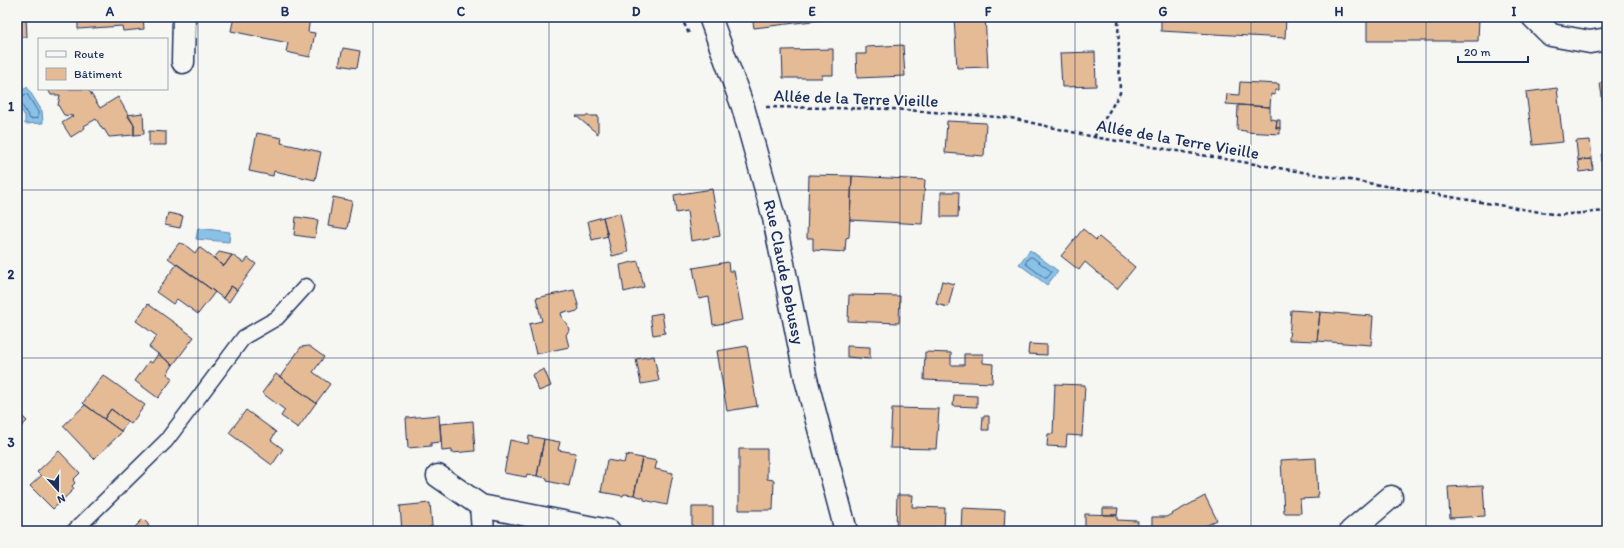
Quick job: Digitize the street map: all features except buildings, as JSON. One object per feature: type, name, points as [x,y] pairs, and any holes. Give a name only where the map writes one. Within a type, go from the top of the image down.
[{"type":"street","points":[[183,62],[184,17]]},
{"type":"street","name":"Rue Claude Debussy","points":[[710,17],[743,107],[774,218],[806,379],[846,531]]},
{"type":"street","points":[[1533,17],[1551,36],[1590,42],[1607,39]]},
{"type":"street","points":[[438,476],[481,506],[609,531]]},
{"type":"street","points":[[1351,531],[1391,497]]},
{"type":"street","points":[[481,506],[483,531]]},
{"type":"lane","points":[[74,531],[166,441],[244,336],[277,318],[306,286]]},
{"type":"path","points":[[1094,137],[1120,93],[1118,17]]},
{"type":"path","name":"Allée de la Terre Vieille","points":[[743,107],[893,109],[1003,118],[1094,137],[1558,215],[1607,210]]},
{"type":"water","points":[[27,87],[42,111],[43,123],[25,124],[25,116],[17,104],[17,94]]},
{"type":"water","points":[[1601,154],[1607,154],[1607,182],[1604,182]]},
{"type":"water","points":[[198,228],[230,232],[229,242],[196,239]]},
{"type":"water","points":[[1030,250],[1058,271],[1047,285],[1019,264]]}]
